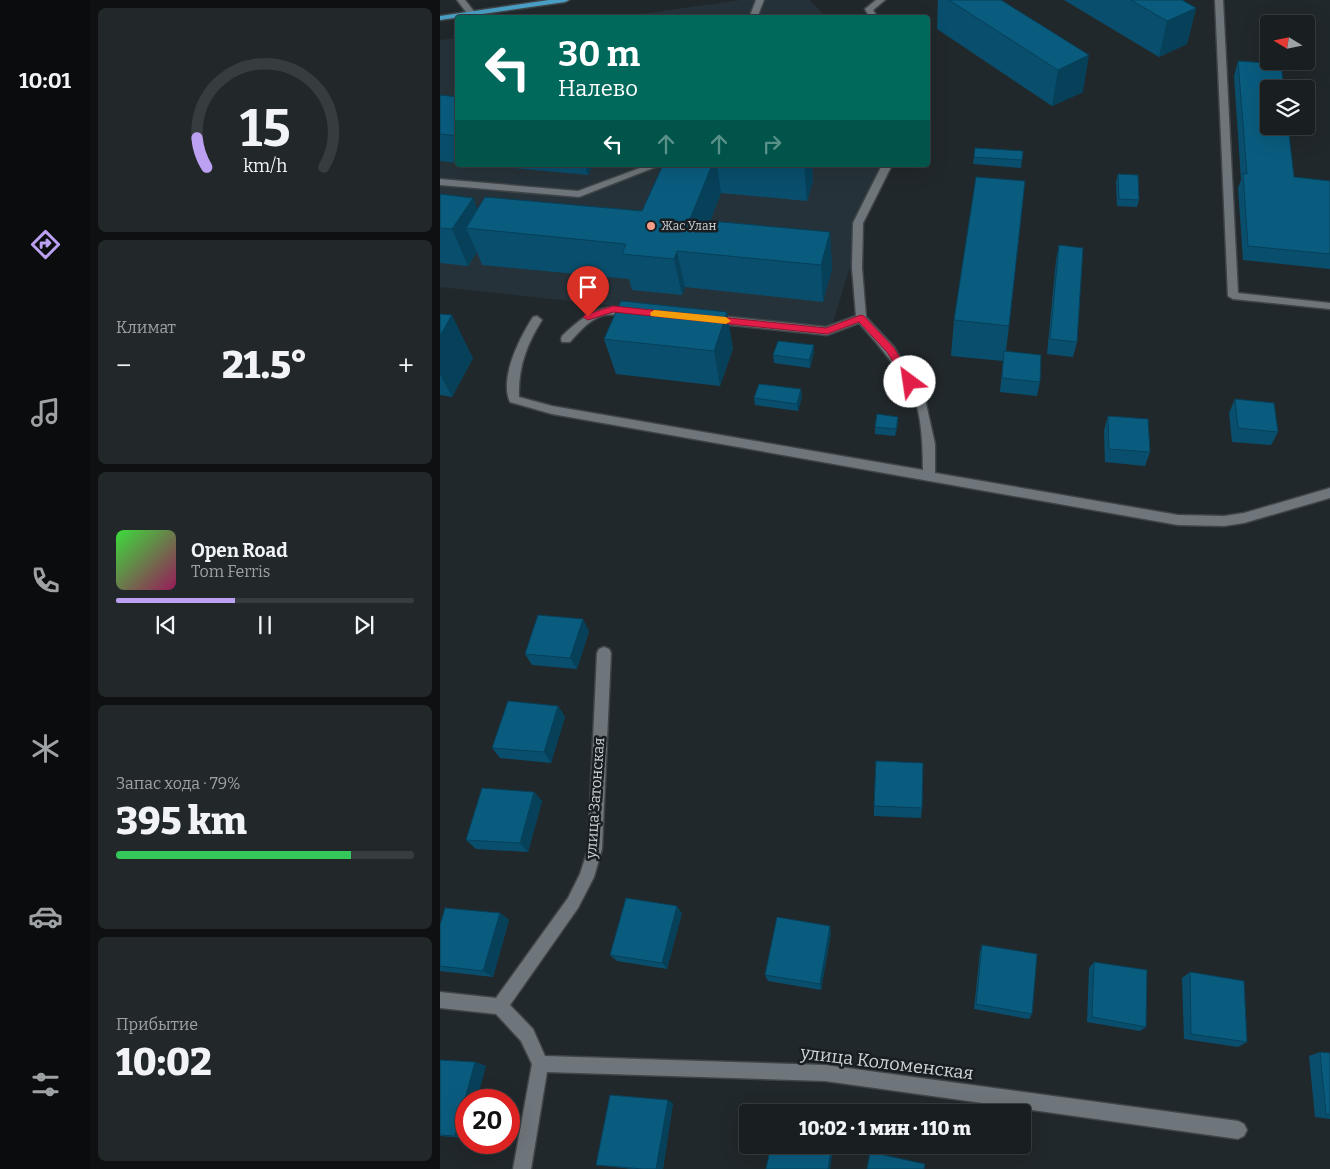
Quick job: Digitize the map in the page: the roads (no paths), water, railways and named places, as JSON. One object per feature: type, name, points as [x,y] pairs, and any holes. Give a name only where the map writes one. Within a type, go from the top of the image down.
[{"type":"main road","points":[[464,15],[564,0]]},
{"type":"main road","points":[[440,18],[455,16]]},
{"type":"street","points":[[461,0],[472,14]]},
{"type":"street","points":[[754,15],[760,0]]},
{"type":"street","points":[[872,15],[869,8],[881,0]]},
{"type":"street","points":[[1219,0],[1233,296],[1330,306]]},
{"type":"street","points":[[440,182],[580,194],[651,167]]},
{"type":"street","points":[[886,167],[858,223],[861,318],[890,350],[920,399],[929,444],[929,476]]},
{"type":"street","points":[[566,339],[588,317],[613,309],[642,312]]},
{"type":"street","points":[[700,318],[827,331],[861,318]]},
{"type":"street","points":[[537,320],[524,337],[518,356],[512,382],[514,399],[552,410],[1178,520],[1224,521],[1244,518],[1330,492]]},
{"type":"street","name":"улица Затонская","points":[[500,1006],[573,903],[587,877],[594,849],[604,653]]},
{"type":"street","points":[[440,1000],[500,1006],[526,1035],[540,1064],[522,1169]]},
{"type":"street","name":"улица Коломенская","points":[[540,1064],[825,1073],[1238,1130]]},
{"type":"place","name":"Жас Улан","points":[[651,226]]}]
